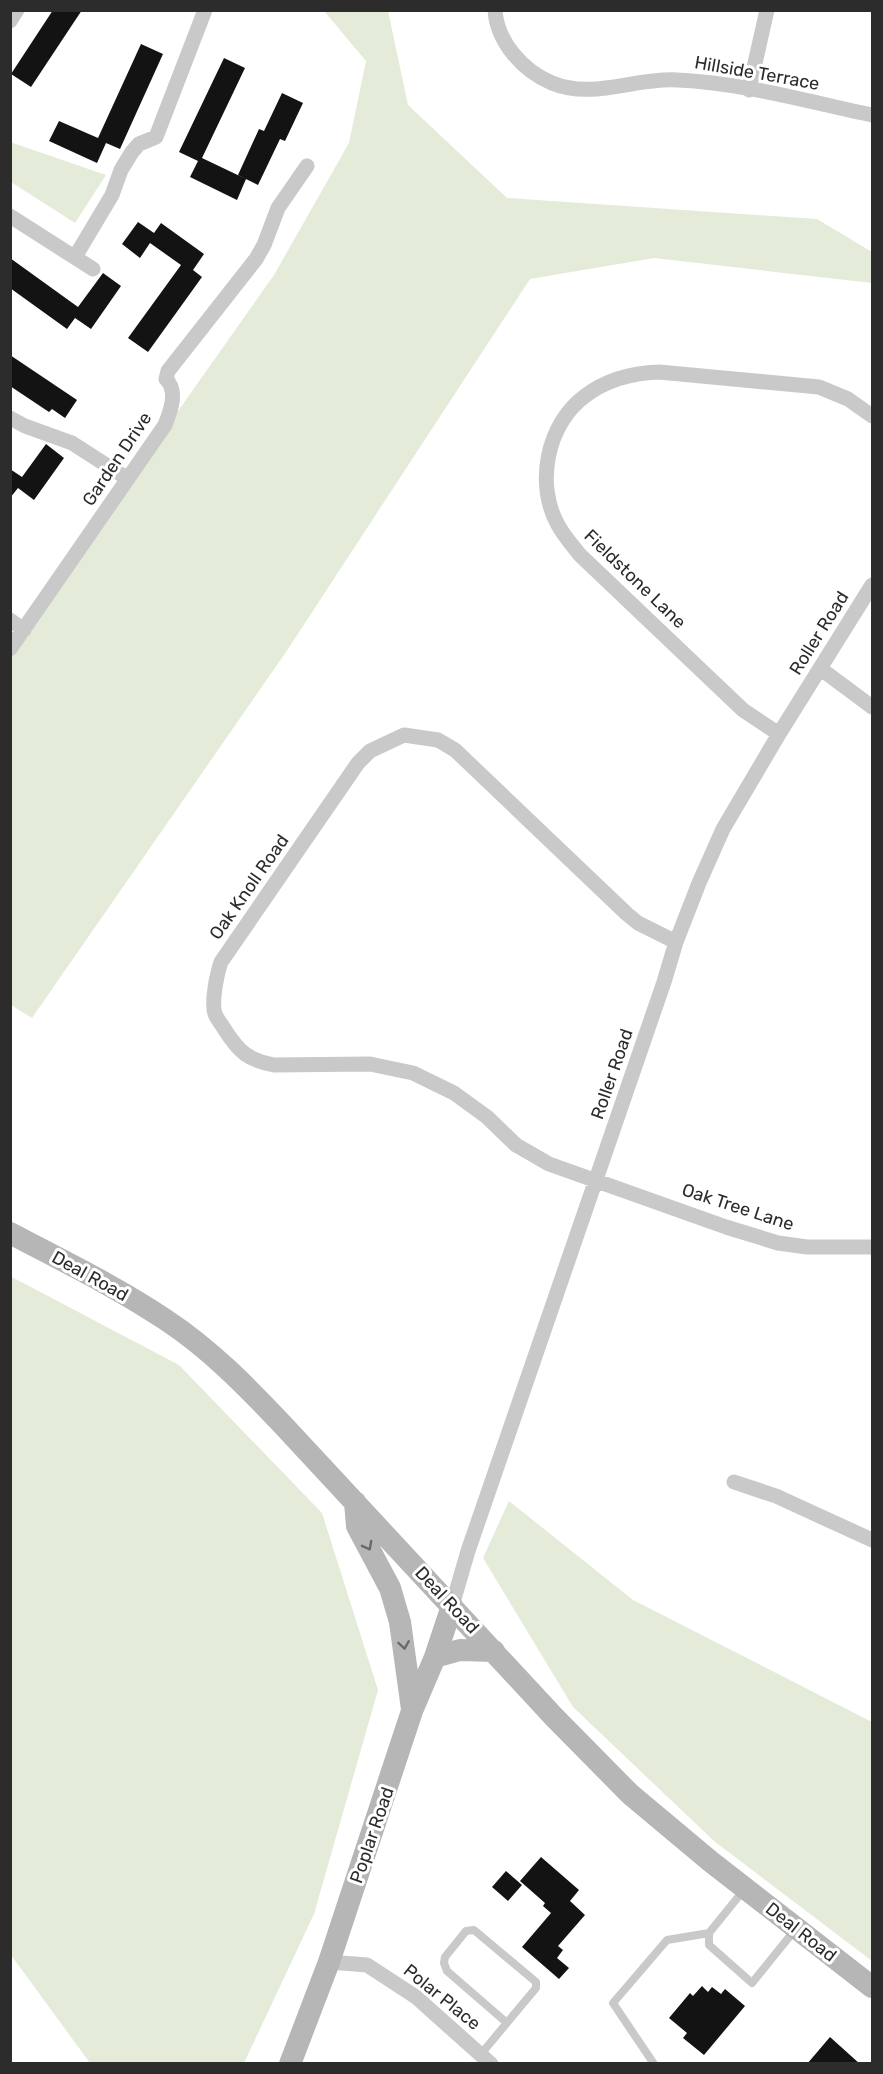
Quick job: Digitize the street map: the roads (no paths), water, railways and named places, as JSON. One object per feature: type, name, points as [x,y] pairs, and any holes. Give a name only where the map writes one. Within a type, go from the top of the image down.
[{"type":"street","points":[[10,21],[17,10]]},
{"type":"street","points":[[75,257],[112,195],[121,170],[132,152],[140,144],[156,137],[205,10]]},
{"type":"street","name":"Hillside Terrace","points":[[495,10],[500,32],[509,47],[529,69],[553,84],[585,90],[648,80],[676,79],[706,82],[873,115]]},
{"type":"street","points":[[749,90],[767,10]]},
{"type":"street","name":"Garden Drive","points":[[10,650],[165,425],[171,411],[174,392],[166,379],[168,371],[256,259],[264,245],[278,208],[307,166]]},
{"type":"street","points":[[10,216],[93,269]]},
{"type":"street","name":"Fieldstone Lane","points":[[779,734],[743,710],[567,540],[557,524],[547,494],[548,457],[560,425],[571,409],[585,396],[611,382],[640,373],[658,372],[808,385],[843,396],[873,416]]},
{"type":"street","points":[[10,418],[25,426],[72,443],[128,478]]},
{"type":"street","name":"Roller Road","points":[[452,1606],[468,1551],[661,993],[676,942],[699,883],[723,829],[779,734],[873,585]]},
{"type":"street","points":[[10,620],[24,630]]},
{"type":"street","points":[[820,669],[873,707]]},
{"type":"street","name":"Oak Knoll Road","points":[[595,1180],[532,1156],[516,1145],[487,1117],[454,1093],[413,1073],[370,1065],[274,1065],[249,1058],[236,1048],[214,1013],[216,975],[221,962],[358,763],[370,751],[404,735],[438,740],[455,750],[627,914],[638,923],[676,942]]},
{"type":"street","name":"Oak Tree Lane","points":[[595,1180],[778,1243],[807,1247],[873,1247]]},
{"type":"street","name":"Deal Road","points":[[10,1233],[119,1291],[202,1346],[237,1377],[575,1739],[630,1794],[745,1888],[873,1987]]},
{"type":"street","points":[[734,1482],[776,1496],[873,1540]]},
{"type":"street","points":[[355,1502],[357,1526],[392,1592],[400,1622],[412,1711]]},
{"type":"street","name":"Poplar Road","points":[[290,2064],[329,1962],[412,1711],[435,1657],[452,1606]]},
{"type":"street","points":[[435,1657],[460,1650],[495,1651]]},
{"type":"street","name":"Polar Place","points":[[329,1962],[367,1965],[416,1997],[486,2059]]},
{"type":"lane","points":[[745,1888],[709,1934],[709,1946],[752,1983],[797,1928]]},
{"type":"lane","points":[[486,2059],[507,2023],[536,1988],[536,1982],[474,1930],[466,1931],[445,1957],[444,1963],[447,1971],[507,2023]]},
{"type":"lane","points":[[654,2064],[613,2003],[667,1940],[709,1934]]}]
